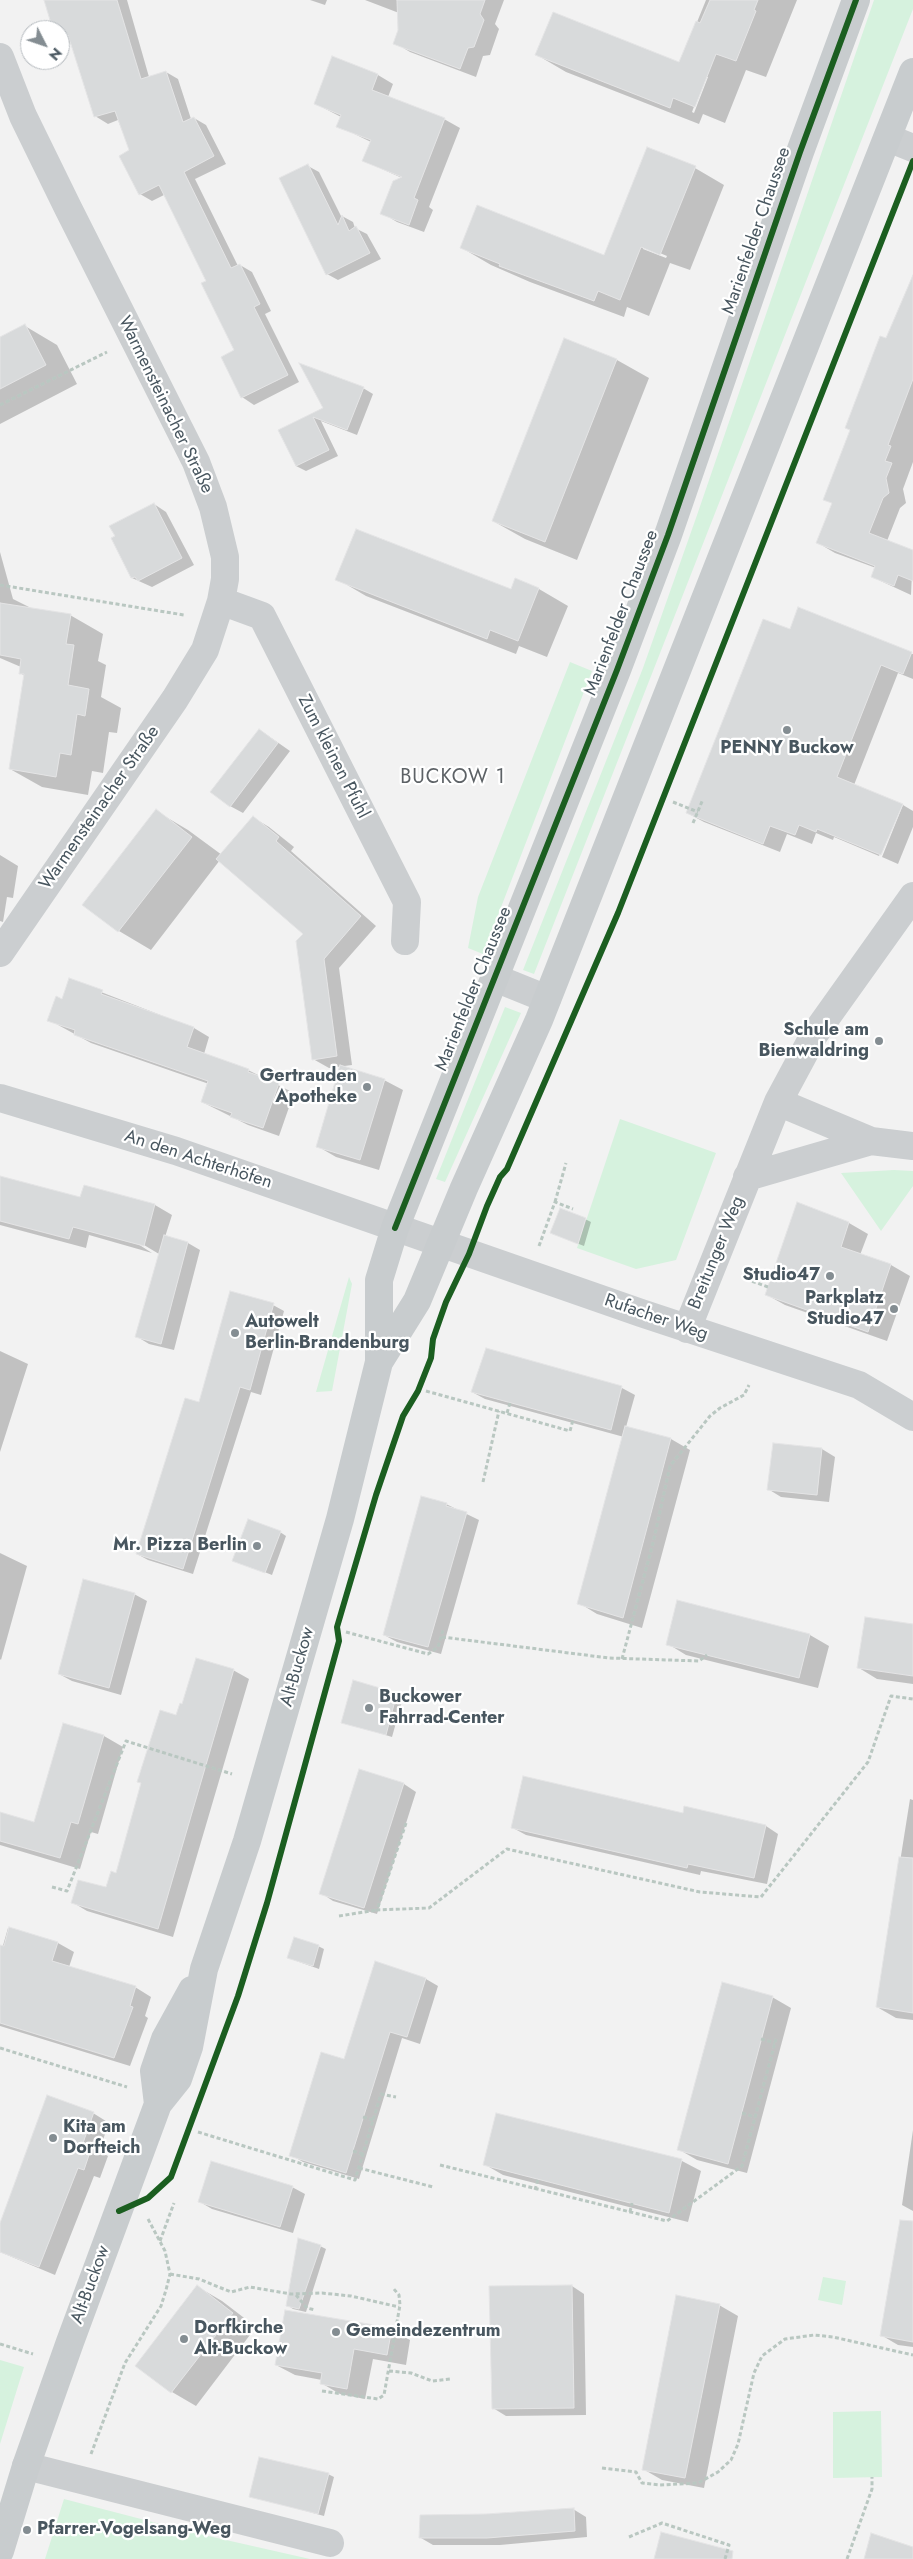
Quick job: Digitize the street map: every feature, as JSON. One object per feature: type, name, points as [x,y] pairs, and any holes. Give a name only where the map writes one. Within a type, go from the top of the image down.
[{"type":"main road","name":"Marienfelder Chaussee","points":[[379,1362],[379,1280],[395,1228],[613,679],[668,535],[800,152],[856,0]]},
{"type":"main road","points":[[379,1362],[417,1301],[547,999],[913,72]]},
{"type":"main road","name":"Alt-Buckow","points":[[0,2551],[26,2466],[158,2104],[178,2079],[189,2047],[204,1969],[247,1840],[308,1632],[340,1519],[379,1362]]},
{"type":"street","name":"Warmensteinacher Straße","points":[[0,57],[23,116],[196,462],[213,507],[225,557],[225,579],[221,601],[205,650],[175,699],[0,953]]},
{"type":"street","points":[[888,138],[913,148]]},
{"type":"street","name":"Zum kleinen Pfuhl","points":[[221,601],[262,616],[407,902],[405,941]]},
{"type":"street","points":[[778,1102],[814,1036],[913,896]]},
{"type":"street","points":[[495,978],[547,999]]},
{"type":"street","name":"An den Achterhöfen","points":[[0,1098],[184,1154],[395,1228]]},
{"type":"street","name":"Breitunger Weg","points":[[687,1329],[746,1177],[778,1102],[871,1141],[913,1146]]},
{"type":"street","name":"Breitunger Weg","points":[[746,1177],[871,1141]]},
{"type":"street","name":"Rufacher Weg","points":[[395,1228],[687,1329],[859,1385],[913,1417]]},
{"type":"street","points":[[26,2466],[330,2543]]},
{"type":"path","points":[[0,405],[107,352]]},
{"type":"path","points":[[0,584],[184,615]]},
{"type":"path","points":[[693,823],[703,799]]},
{"type":"path","points":[[673,802],[698,812]]},
{"type":"path","points":[[539,1246],[555,1202],[566,1163]]},
{"type":"path","points":[[555,1202],[573,1208]]},
{"type":"path","points":[[746,1279],[768,1287]]},
{"type":"path","points":[[418,1391],[422,1383]]},
{"type":"path","points":[[622,1659],[653,1543],[670,1466],[710,1416],[720,1408],[744,1395],[749,1385]]},
{"type":"path","points":[[426,1391],[570,1431],[573,1420]]},
{"type":"path","points":[[507,1413],[510,1403]]},
{"type":"path","points":[[483,1482],[499,1411]]},
{"type":"path","points":[[346,1632],[428,1654],[436,1650],[443,1630]]},
{"type":"path","points":[[442,1637],[622,1659],[698,1661],[707,1655]]},
{"type":"path","points":[[339,1916],[377,1910],[429,1908],[507,1849],[700,1892],[760,1897],[868,1762],[891,1696],[913,1699]]},
{"type":"path","points":[[52,1888],[67,1891],[126,1741],[232,1774]]},
{"type":"path","points":[[377,1910],[406,1822]]},
{"type":"path","points":[[440,2166],[667,2221],[742,2166],[776,2041],[762,2039]]},
{"type":"path","points":[[0,2048],[132,2088]]},
{"type":"path","points":[[198,2132],[355,2180],[381,2094],[396,2097]]},
{"type":"path","points":[[742,2113],[756,2117]]},
{"type":"path","points":[[364,2117],[373,2120]]},
{"type":"path","points":[[353,2151],[363,2154]]},
{"type":"path","points":[[359,2168],[433,2187]]},
{"type":"path","points":[[535,2190],[538,2179]]},
{"type":"path","points":[[160,2241],[174,2203]]},
{"type":"path","points":[[630,2212],[632,2203]]},
{"type":"path","points":[[89,2462],[125,2363],[161,2306],[170,2274],[165,2251],[148,2219]]},
{"type":"path","points":[[170,2274],[199,2279],[231,2292],[250,2287],[296,2294],[322,2293],[351,2296],[399,2307]]},
{"type":"path","points":[[322,2391],[378,2399],[384,2395],[399,2307],[399,2295],[393,2288]]},
{"type":"path","points":[[296,2294],[308,2308],[315,2310]]},
{"type":"path","points":[[602,2468],[636,2472],[642,2483],[660,2486],[681,2486],[698,2482],[718,2472],[730,2460],[738,2444],[752,2381],[762,2356],[785,2339],[814,2335],[833,2337],[913,2355]]},
{"type":"path","points":[[0,2344],[32,2354]]},
{"type":"path","points":[[389,2371],[411,2373],[432,2381],[450,2379]]},
{"type":"path","points":[[847,2559],[872,2489],[872,2477]]},
{"type":"path","points":[[629,2537],[662,2524],[729,2545],[725,2559]]},
{"type":"green space","points":[[874,0],[913,0],[913,9],[534,974],[523,970],[643,668]]},
{"type":"green space","points":[[570,662],[592,671],[483,954],[468,948],[478,897]]},
{"type":"green space","points":[[505,1007],[521,1013],[445,1182],[436,1179]]},
{"type":"green space","points":[[620,1119],[716,1153],[676,1260],[636,1269],[577,1248]]},
{"type":"green space","points":[[894,1170],[913,1171],[913,1186],[881,1231],[841,1173]]},
{"type":"green space","points":[[349,1277],[352,1284],[332,1391],[316,1392]]},
{"type":"green space","points":[[823,2277],[846,2281],[842,2305],[818,2300]]},
{"type":"green space","points":[[0,2360],[24,2367],[0,2444]]},
{"type":"green space","points":[[881,2411],[882,2477],[833,2478],[833,2412]]},
{"type":"green space","points":[[64,2499],[195,2533],[310,2559],[45,2559]]},
{"type":"building","points":[[44,0],[117,0],[141,79],[166,71],[183,122],[194,117],[214,156],[184,172],[231,268],[240,264],[260,304],[254,307],[288,375],[241,398],[221,357],[234,350],[201,283],[206,281],[159,185],[139,195],[119,156],[129,150],[115,111],[94,117],[70,41],[70,20],[50,20]]},
{"type":"building","points":[[397,0],[485,0],[480,14],[484,20],[474,47],[468,48],[460,69],[393,44],[398,30]]},
{"type":"building","points":[[710,0],[758,0],[754,10],[756,11],[736,61],[716,54],[695,107],[673,98],[670,108],[535,55],[553,12],[679,62],[696,21],[700,23]]},
{"type":"building","points":[[332,56],[378,74],[372,90],[445,118],[414,198],[418,200],[409,225],[380,214],[393,181],[402,177],[362,161],[371,140],[336,127],[341,115],[314,104]]},
{"type":"building","points":[[647,147],[696,166],[660,255],[641,247],[620,300],[598,291],[594,301],[499,266],[500,264],[460,248],[477,205],[604,255]]},
{"type":"building","points":[[308,164],[338,225],[342,215],[349,231],[356,226],[370,253],[326,275],[279,178]]},
{"type":"building","points":[[913,275],[913,379],[888,445],[891,446],[885,461],[892,463],[886,478],[889,493],[883,498],[869,533],[913,550],[913,581],[898,575],[894,586],[871,577],[875,566],[816,543],[832,503],[823,500],[850,430],[845,428],[880,336],[886,338]]},
{"type":"building","points":[[25,324],[46,365],[0,389],[0,337]]},
{"type":"building","points":[[564,338],[617,359],[545,542],[492,521]]},
{"type":"building","points":[[299,363],[364,387],[347,430],[313,417],[329,450],[296,466],[278,430],[323,408]]},
{"type":"building","points":[[154,503],[182,558],[138,581],[135,577],[131,578],[111,538],[115,536],[109,526]]},
{"type":"building","points":[[356,529],[511,589],[515,578],[539,588],[518,641],[490,630],[487,639],[335,580]]},
{"type":"building","points":[[0,603],[71,614],[66,644],[74,645],[68,685],[89,689],[85,716],[77,714],[71,755],[60,753],[56,777],[9,769],[24,674],[19,674],[21,659],[0,655]]},
{"type":"building","name":"PENNY Buckow","points":[[798,607],[912,652],[903,674],[881,665],[837,777],[903,804],[881,855],[817,829],[816,832],[799,825],[795,835],[770,826],[763,844],[686,813],[763,619],[790,629]]},
{"type":"building","points":[[259,729],[278,743],[230,807],[210,792]]},
{"type":"building","points":[[156,809],[192,837],[118,932],[82,905]]},
{"type":"building","points":[[253,816],[279,837],[276,841],[361,916],[324,959],[337,1056],[312,1060],[296,941],[303,934],[216,859]]},
{"type":"building","points":[[69,978],[103,990],[101,994],[194,1027],[187,1047],[249,1069],[248,1072],[279,1083],[263,1128],[230,1117],[232,1113],[201,1102],[208,1081],[74,1035],[75,1030],[47,1021],[56,996],[62,999]]},
{"type":"building","points":[[340,1065],[385,1079],[360,1160],[316,1147]]},
{"type":"building","points":[[0,1176],[80,1197],[84,1185],[155,1204],[144,1246],[73,1227],[69,1239],[0,1221]]},
{"type":"building","name":"Studio47","points":[[797,1202],[849,1222],[841,1247],[891,1264],[868,1332],[765,1295]]},
{"type":"building","points":[[560,1208],[586,1218],[578,1244],[550,1233]]},
{"type":"building","points":[[164,1235],[188,1242],[161,1344],[135,1337]]},
{"type":"building","points":[[230,1291],[274,1303],[250,1390],[240,1387],[183,1569],[136,1554],[185,1398],[199,1402]]},
{"type":"building","points":[[486,1348],[622,1386],[611,1430],[471,1392]]},
{"type":"building","points":[[625,1426],[671,1438],[623,1618],[577,1604]]},
{"type":"building","points":[[773,1443],[822,1448],[817,1495],[767,1490]]},
{"type":"building","points":[[421,1496],[447,1503],[446,1506],[467,1512],[428,1647],[383,1635]]},
{"type":"building","name":"Mr. Pizza Berlin","points":[[248,1519],[281,1531],[265,1573],[232,1561]]},
{"type":"building","points":[[83,1579],[135,1593],[109,1688],[58,1674]]},
{"type":"building","points":[[677,1600],[810,1634],[799,1678],[666,1645]]},
{"type":"building","points":[[865,1617],[913,1624],[913,1676],[857,1668]]},
{"type":"building","points":[[196,1658],[234,1669],[158,1929],[71,1903],[78,1880],[106,1887],[111,1871],[116,1873],[141,1783],[137,1782],[160,1710],[176,1715],[180,1703],[182,1704]]},
{"type":"building","name":"Buckower Fahrrad-Center","points":[[353,1680],[397,1693],[386,1735],[341,1723]]},
{"type":"building","points":[[63,1723],[104,1735],[78,1824],[71,1822],[60,1858],[0,1841],[0,1812],[34,1822]]},
{"type":"building","points":[[359,1769],[404,1783],[364,1908],[319,1894]]},
{"type":"building","points":[[523,1776],[683,1813],[684,1806],[766,1825],[754,1878],[688,1864],[687,1868],[511,1828]]},
{"type":"building","points":[[899,1857],[913,1858],[913,2013],[876,2007]]},
{"type":"building","points":[[9,1927],[58,1942],[52,1961],[136,1986],[130,2006],[133,2007],[114,2058],[0,2023],[0,1945],[4,1946]]},
{"type":"building","points":[[294,1937],[319,1945],[313,1966],[287,1958]]},
{"type":"building","points":[[375,1961],[426,1978],[407,2037],[390,2032],[346,2173],[289,2156],[321,2052],[344,2059]]},
{"type":"building","points":[[722,1982],[773,1996],[728,2164],[677,2150]]},
{"type":"building","points":[[47,2095],[94,2112],[83,2143],[92,2146],[84,2170],[78,2168],[39,2267],[0,2252],[0,2223]]},
{"type":"building","points":[[496,2113],[682,2159],[669,2213],[483,2165]]},
{"type":"building","points":[[211,2161],[293,2186],[280,2227],[198,2202]]},
{"type":"building","points":[[900,2220],[913,2221],[913,2342],[880,2336]]},
{"type":"building","points":[[298,2238],[321,2245],[299,2309],[286,2306]]},
{"type":"building","name":"Dorfkirche Alt-Buckow","points":[[197,2285],[233,2313],[171,2393],[135,2366]]},
{"type":"building","points":[[572,2285],[574,2408],[492,2409],[489,2286]]},
{"type":"building","points":[[676,2295],[720,2304],[685,2478],[642,2470]]},
{"type":"building","name":"Gemeindezentrum","points":[[285,2310],[392,2328],[387,2355],[354,2349],[347,2389],[320,2384],[322,2373],[275,2365]]},
{"type":"building","points":[[259,2457],[329,2473],[318,2514],[249,2497]]},
{"type":"building","points":[[574,2508],[575,2531],[487,2538],[419,2538],[420,2515],[486,2514]]},
{"type":"building","points":[[661,2532],[733,2551],[732,2559],[654,2559]]},
{"type":"building","points":[[871,2533],[913,2547],[913,2559],[864,2559]]},
{"type":"cycle path","points":[[395,1228],[617,670],[668,535],[800,152],[856,0]]},
{"type":"cycle path","points":[[119,2211],[148,2198],[171,2177],[238,1996],[267,1903],[339,1641],[337,1627],[376,1495],[403,1416],[418,1391],[431,1358],[433,1339],[446,1302],[469,1254],[487,1206],[500,1177],[507,1169],[618,913],[913,161]]},
{"type":"place","name":"PENNY Buckow","points":[[787,730]]},
{"type":"place","name":"Schule am Bienwaldring","points":[[879,1041]]},
{"type":"place","name":"Gertrauden Apotheke","points":[[367,1087]]},
{"type":"place","name":"Studio47","points":[[830,1276]]},
{"type":"place","name":"Parkplatz Studio47","points":[[894,1309]]},
{"type":"place","name":"Autowelt Berlin-Brandenburg","points":[[235,1333]]},
{"type":"place","name":"Mr. Pizza Berlin","points":[[257,1546]]},
{"type":"place","name":"Buckower Fahrrad-Center","points":[[369,1708]]},
{"type":"place","name":"Kita am Dorfteich","points":[[53,2138]]},
{"type":"place","name":"Gemeindezentrum","points":[[336,2332]]},
{"type":"place","name":"Dorfkirche Alt-Buckow","points":[[184,2339]]},
{"type":"place","name":"Pfarrer-Vogelsang-Weg","points":[[27,2530]]},
{"type":"district","name":"BUCKOW 1","points":[[453,778]]}]
